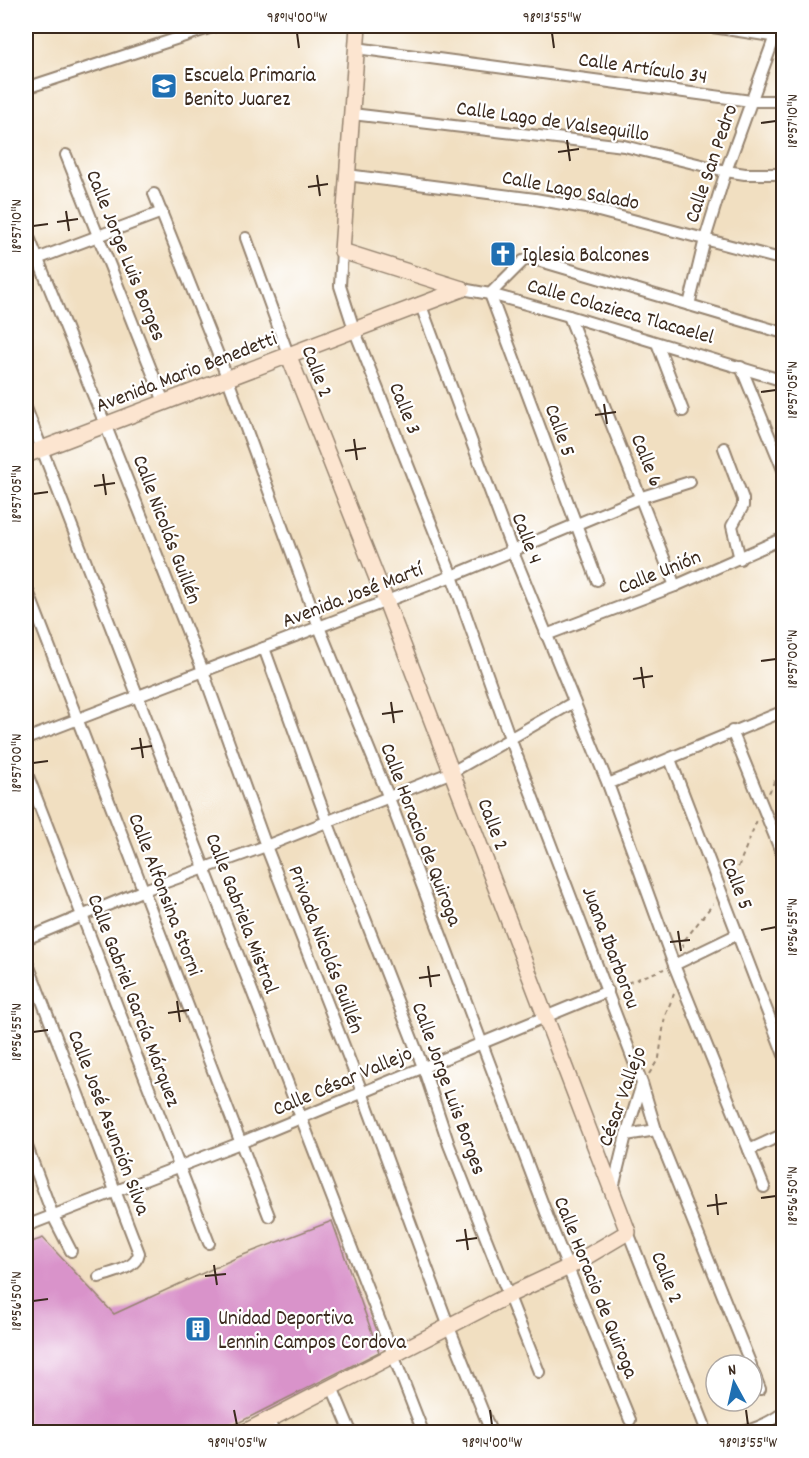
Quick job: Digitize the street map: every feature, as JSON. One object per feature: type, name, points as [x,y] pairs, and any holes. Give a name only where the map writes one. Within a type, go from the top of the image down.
[{"type":"street","points":[[26,88],[215,26]]},
{"type":"street","points":[[342,251],[358,26]]},
{"type":"street","points":[[706,26],[744,28],[779,37]]},
{"type":"street","name":"Calle San Pedro","points":[[689,305],[705,239],[726,171],[751,101],[779,37]]},
{"type":"street","name":"Calle Artículo 34","points":[[356,48],[751,101],[783,101]]},
{"type":"street","name":"Calle Lago de Valsequillo","points":[[352,114],[624,146],[726,171],[745,174],[783,174]]},
{"type":"street","name":"Calle Jorge Luis Borges","points":[[66,155],[164,402]]},
{"type":"street","name":"Calle Lago Salado","points":[[347,175],[535,199],[591,209],[783,260]]},
{"type":"street","name":"Calle Horacio de Quiroga","points":[[153,194],[227,377],[319,627],[389,798],[481,1044],[630,1420]]},
{"type":"street","points":[[37,259],[162,212]]},
{"type":"street","name":"Calle Nicolás Guillén","points":[[26,230],[203,671],[266,846]]},
{"type":"street","name":"Calle 2","points":[[246,238],[288,354],[386,601],[704,1424]]},
{"type":"street","name":"Calle Colazieca Tlacaelel","points":[[342,251],[462,289],[490,294],[569,316],[783,381]]},
{"type":"street","name":"Calle 3","points":[[342,251],[340,286],[354,329],[452,576]]},
{"type":"street","points":[[490,294],[523,261],[529,259],[783,333]]},
{"type":"street","name":"Avenida Mario Benedetti","points":[[26,455],[420,303],[462,289]]},
{"type":"street","name":"Calle 5","points":[[490,294],[597,580]]},
{"type":"street","name":"Calle 4","points":[[420,303],[512,550],[608,784],[678,962],[680,979],[764,1187]]},
{"type":"street","name":"Calle 6","points":[[569,316],[642,497],[675,586]]},
{"type":"street","points":[[657,343],[683,411]]},
{"type":"street","points":[[741,367],[783,472]]},
{"type":"street","name":"Calle Gabriela Mistral","points":[[26,408],[136,697],[205,867],[423,1432]]},
{"type":"street","points":[[724,448],[743,499],[741,512],[736,516],[732,525],[740,559]]},
{"type":"street","name":"Avenida José Martí","points":[[26,739],[452,576],[642,497],[690,482]]},
{"type":"street","name":"Calle Unión","points":[[546,635],[675,586],[783,538]]},
{"type":"street","name":"Juana Ibarborou","points":[[452,576],[511,740],[642,1083],[656,1130],[745,1353]]},
{"type":"street","name":"Calle Alfonsina Storni","points":[[26,586],[269,1216]]},
{"type":"street","name":"Calle Jorge Luis Borges","points":[[264,648],[327,822],[423,1067],[449,1145],[539,1372]]},
{"type":"street","points":[[26,939],[144,890],[266,846],[452,772],[574,702]]},
{"type":"street","points":[[608,784],[783,711]]},
{"type":"street","points":[[732,731],[783,860]]},
{"type":"street","name":"Calle 5","points":[[670,759],[783,1055]]},
{"type":"street","name":"Calle Gabriel García Márquez","points":[[26,771],[209,1243]]},
{"type":"street","name":"Privada Nicolás Guillén","points":[[266,846],[362,1092],[449,1327]]},
{"type":"street","points":[[678,962],[736,935]]},
{"type":"street","name":"Calle José Asunción Silva","points":[[26,958],[139,1253],[138,1260],[133,1264],[99,1277]]},
{"type":"street","name":"Calle César Vallejo","points":[[26,1226],[240,1143],[608,991]]},
{"type":"street","name":"César Vallejo","points":[[613,1188],[642,1083]]},
{"type":"street","points":[[626,1136],[656,1130]]},
{"type":"street","points":[[749,1150],[783,1134]]},
{"type":"street","points":[[26,1144],[53,1216],[71,1251]]},
{"type":"street","points":[[245,1432],[271,1427],[332,1388],[509,1295],[569,1267],[628,1232]]},
{"type":"street","points":[[449,1327],[491,1432]]},
{"type":"street","points":[[332,1388],[351,1432]]},
{"type":"street","points":[[743,1432],[755,1430],[783,1412]]},
{"type":"path","points":[[608,991],[678,962],[683,942],[735,875],[783,760]]},
{"type":"path","name":"César Vallejo","points":[[642,1083],[659,1058],[665,1016],[680,979]]},
{"type":"building","name":"Unidad Deportiva Lennin Campos Cordova","points":[[332,1221],[379,1352],[220,1432],[26,1432],[26,1244],[43,1238],[114,1314],[238,1257]]},
{"type":"place","name":"Escuela Primaria Benito Juarez","points":[[164,86]]},
{"type":"place","name":"Iglesia Balcones","points":[[503,254]]},
{"type":"place","name":"Unidad Deportiva Lennin Campos Cordova","points":[[198,1329]]}]
